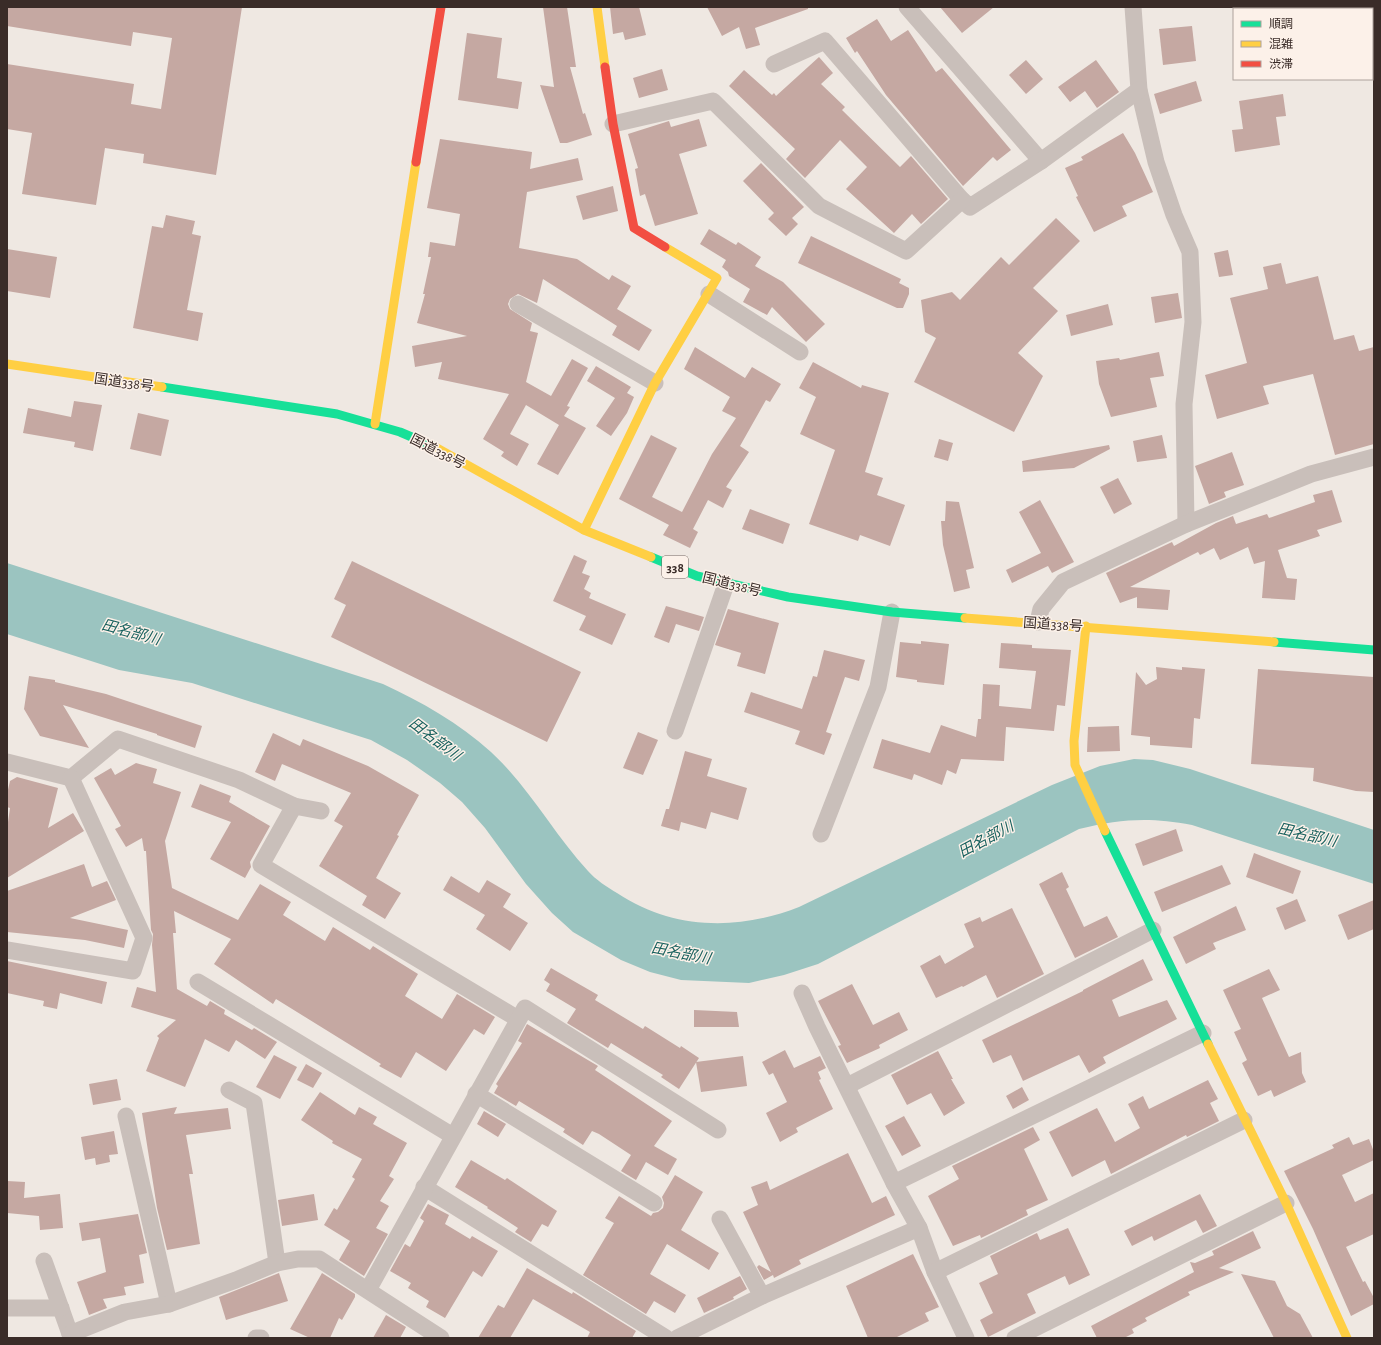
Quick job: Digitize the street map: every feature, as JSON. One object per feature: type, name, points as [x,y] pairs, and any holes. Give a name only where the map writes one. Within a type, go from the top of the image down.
[{"type":"main road","points":[[375,424],[441,7]]},
{"type":"main road","points":[[584,530],[655,383],[709,294],[717,278],[634,228],[613,124],[597,7]]},
{"type":"main road","name":"国道338号","points":[[7,364],[337,414],[375,424],[400,432],[435,447],[584,530],[697,576],[726,584],[788,597],[892,612],[1038,622],[1374,650]]},
{"type":"main road","points":[[1086,626],[1074,741],[1074,765],[1244,1120],[1286,1203],[1348,1338]]},
{"type":"street","points":[[907,7],[1041,161]]},
{"type":"street","points":[[1130,9],[1139,90],[1156,162],[1174,215],[1190,252],[1193,322],[1184,404],[1186,524]]},
{"type":"street","points":[[774,64],[825,41],[962,200],[970,206],[1041,161],[1139,90]]},
{"type":"street","points":[[613,124],[713,101],[819,206],[906,251],[962,200]]},
{"type":"street","points":[[709,294],[800,352]]},
{"type":"street","points":[[518,304],[655,383]]},
{"type":"street","points":[[1038,622],[1042,609],[1063,582],[1186,524],[1311,474],[1374,458]]},
{"type":"street","points":[[675,731],[726,584]]},
{"type":"street","points":[[821,834],[878,687],[892,612]]},
{"type":"street","points":[[71,778],[118,739],[239,780],[294,806],[321,811]]},
{"type":"street","points":[[7,762],[71,778]]},
{"type":"street","points":[[7,950],[133,971],[144,938],[71,778]]},
{"type":"street","points":[[294,806],[262,865],[518,1019]]},
{"type":"street","points":[[846,1086],[1153,930]]},
{"type":"street","points":[[198,982],[453,1136]]},
{"type":"street","points":[[802,993],[894,1183],[919,1228],[935,1272],[966,1338]]},
{"type":"street","points":[[368,1290],[525,1008],[718,1130]]},
{"type":"street","points":[[894,1183],[1203,1033]]},
{"type":"street","points":[[229,1090],[254,1103],[276,1263]]},
{"type":"street","points":[[476,1094],[654,1203]]},
{"type":"street","points":[[126,1116],[169,1304]]},
{"type":"street","points":[[935,1272],[1244,1120]]},
{"type":"street","points":[[424,1187],[666,1338]]},
{"type":"street","points":[[1015,1338],[1286,1203]]},
{"type":"street","points":[[720,1219],[762,1296]]},
{"type":"street","points":[[677,1338],[762,1296],[919,1228]]},
{"type":"street","points":[[44,1261],[71,1336],[125,1312],[169,1304],[236,1280],[276,1263],[298,1259],[319,1259],[441,1338]]},
{"type":"street","points":[[7,1308],[61,1308]]},
{"type":"street","points":[[256,1338],[261,1338]]},
{"type":"water","name":"田名部川","points":[[7,563],[383,684],[412,698],[453,722],[491,752],[517,780],[575,856],[598,880],[613,891],[638,905],[660,914],[683,920],[706,923],[729,923],[776,915],[799,907],[1052,785],[1100,766],[1134,759],[1153,760],[1190,769],[1374,830],[1374,884],[1192,825],[1177,822],[1148,820],[1122,821],[1079,829],[818,964],[784,975],[749,983],[681,980],[650,972],[621,960],[573,932],[552,913],[526,884],[485,828],[462,802],[440,783],[407,760],[371,740],[192,683],[119,670],[7,634]]},
{"type":"building","points":[[7,7],[242,7],[216,175],[143,163],[144,154],[105,148],[96,205],[22,194],[32,133],[7,129],[7,64],[134,84],[131,104],[161,109],[172,38],[133,32],[131,46],[7,26]]},
{"type":"building","points":[[543,7],[567,7],[576,67],[570,67],[583,114],[585,113],[592,135],[567,143],[560,143],[540,85],[554,87]]},
{"type":"building","points":[[610,7],[639,7],[646,35],[625,40],[623,32],[613,34]]},
{"type":"building","points":[[707,7],[808,7],[808,9],[755,28],[760,45],[746,49],[739,27],[722,36]]},
{"type":"building","points":[[940,7],[994,7],[962,33]]},
{"type":"building","points":[[877,19],[891,41],[908,30],[936,72],[942,68],[1011,150],[997,161],[993,157],[963,186],[886,95],[857,51],[855,53],[846,38]]},
{"type":"building","points":[[1192,26],[1196,61],[1163,65],[1159,29]]},
{"type":"building","points":[[467,33],[502,38],[497,78],[522,82],[518,109],[458,100]]},
{"type":"building","points":[[819,57],[833,73],[821,84],[845,107],[842,110],[900,167],[911,156],[948,199],[921,224],[912,214],[894,233],[846,189],[867,167],[840,140],[805,178],[786,159],[795,149],[729,86],[744,70],[772,95],[774,93],[776,96]]},
{"type":"building","points":[[1026,60],[1043,79],[1026,94],[1009,75]]},
{"type":"building","points":[[1096,60],[1119,92],[1097,108],[1085,91],[1070,102],[1058,87]]},
{"type":"building","points":[[662,69],[668,90],[639,98],[633,78]]},
{"type":"building","points":[[1196,81],[1202,101],[1160,114],[1154,94]]},
{"type":"building","points":[[1283,94],[1286,116],[1276,117],[1280,145],[1235,152],[1232,130],[1243,129],[1239,101]]},
{"type":"building","points":[[699,119],[707,146],[679,154],[698,214],[655,226],[645,194],[640,196],[635,169],[638,168],[628,134],[669,121],[671,127]]},
{"type":"building","points":[[1123,133],[1135,153],[1153,192],[1122,206],[1127,216],[1094,232],[1076,197],[1078,196],[1065,168],[1083,160],[1081,157]]},
{"type":"building","points":[[440,139],[532,152],[530,169],[578,158],[583,180],[527,192],[519,248],[577,259],[609,280],[612,275],[631,286],[617,309],[652,330],[639,351],[612,335],[617,326],[543,279],[537,303],[518,294],[510,299],[508,304],[510,309],[532,323],[530,331],[538,333],[526,382],[551,396],[572,359],[588,368],[567,406],[570,407],[564,416],[586,428],[558,475],[537,464],[559,425],[526,405],[510,434],[529,444],[517,466],[501,456],[504,452],[483,439],[509,394],[438,379],[442,362],[415,367],[412,346],[467,336],[417,323],[425,294],[423,294],[431,257],[428,257],[430,242],[455,246],[460,214],[427,208]]},
{"type":"building","points":[[761,163],[804,207],[792,218],[798,224],[786,236],[768,219],[774,213],[743,181]]},
{"type":"building","points":[[613,186],[618,211],[583,220],[576,196]]},
{"type":"building","points":[[166,215],[195,221],[192,234],[201,236],[187,310],[203,313],[198,341],[133,328],[152,226],[163,228]]},
{"type":"building","points":[[1056,218],[1080,241],[1033,288],[1058,311],[1018,353],[1043,376],[1014,432],[914,382],[936,338],[925,332],[921,300],[952,292],[960,300],[1001,257],[1009,265]]},
{"type":"building","points":[[709,229],[736,245],[738,242],[761,257],[755,266],[783,282],[825,324],[806,342],[772,307],[767,315],[743,302],[750,289],[729,276],[728,272],[722,267],[726,260],[700,244]]},
{"type":"building","points":[[811,236],[901,279],[899,283],[909,288],[909,294],[903,308],[897,308],[798,263]]},
{"type":"building","points":[[7,249],[57,257],[50,298],[7,291]]},
{"type":"building","points":[[1228,250],[1233,275],[1219,277],[1214,253]]},
{"type":"building","points":[[1281,263],[1286,284],[1318,276],[1334,340],[1354,335],[1359,351],[1374,347],[1374,444],[1335,455],[1313,374],[1263,386],[1269,404],[1217,419],[1205,375],[1247,363],[1230,298],[1268,289],[1263,267]]},
{"type":"building","points":[[1178,293],[1182,318],[1155,323],[1151,297]]},
{"type":"building","points":[[1108,304],[1113,325],[1071,336],[1066,315]]},
{"type":"building","points":[[695,347],[745,378],[752,367],[781,384],[770,402],[766,400],[740,446],[749,452],[726,487],[732,490],[723,508],[708,500],[693,529],[698,532],[690,548],[663,535],[669,525],[619,499],[651,435],[677,448],[652,497],[682,512],[712,454],[736,418],[722,411],[730,397],[684,369]]},
{"type":"building","points":[[1159,352],[1164,376],[1150,378],[1157,407],[1111,417],[1099,384],[1096,361],[1119,358],[1120,360]]},
{"type":"building","points":[[813,362],[861,388],[862,385],[889,393],[865,472],[883,478],[877,495],[905,505],[890,546],[860,535],[858,541],[809,524],[835,450],[800,434],[816,397],[799,388]]},
{"type":"building","points":[[596,366],[631,387],[627,393],[634,397],[627,413],[611,436],[596,426],[615,398],[587,381]]},
{"type":"building","points":[[74,401],[102,405],[93,451],[74,447],[75,442],[23,433],[28,408],[71,417]]},
{"type":"building","points":[[138,413],[169,420],[161,456],[130,449]]},
{"type":"building","points":[[1162,435],[1167,458],[1137,462],[1133,441]]},
{"type":"building","points":[[939,439],[953,443],[948,461],[934,457]]},
{"type":"building","points":[[1109,445],[1110,449],[1074,468],[1023,472],[1022,461]]},
{"type":"building","points":[[1232,452],[1244,485],[1224,492],[1226,497],[1209,504],[1195,466]]},
{"type":"building","points":[[1118,478],[1132,504],[1114,514],[1100,487]]},
{"type":"building","points":[[1332,490],[1342,522],[1317,530],[1320,536],[1278,550],[1287,578],[1297,579],[1295,600],[1262,598],[1265,561],[1254,564],[1248,547],[1220,560],[1214,548],[1200,555],[1198,552],[1130,587],[1170,590],[1168,610],[1137,608],[1137,597],[1120,603],[1106,573],[1172,542],[1174,546],[1216,523],[1233,516],[1236,524],[1267,514],[1269,518],[1315,502],[1313,495]]},
{"type":"building","points":[[1040,500],[1074,562],[1052,573],[1048,566],[1012,583],[1006,570],[1041,553],[1019,512]]},
{"type":"building","points":[[946,501],[959,502],[974,568],[966,570],[970,588],[954,592],[943,545],[941,521],[945,521]]},
{"type":"building","points":[[750,509],[790,524],[783,544],[742,529]]},
{"type":"building","points":[[574,555],[587,561],[582,573],[590,576],[584,589],[591,593],[589,598],[626,614],[612,645],[579,630],[586,616],[553,601]]},
{"type":"building","points":[[352,561],[581,672],[547,742],[331,637],[346,605],[334,599]]},
{"type":"building","points":[[666,606],[704,617],[699,631],[676,624],[669,643],[654,637]]},
{"type":"building","points":[[728,609],[779,623],[765,674],[737,666],[741,653],[715,645]]},
{"type":"building","points":[[921,641],[949,644],[944,685],[917,682],[917,680],[896,677],[900,642],[921,644]]},
{"type":"building","points":[[1001,643],[1032,645],[1032,648],[1071,650],[1065,706],[1057,705],[1054,731],[1006,727],[1004,761],[961,759],[956,774],[947,770],[942,785],[914,774],[912,780],[873,768],[882,739],[930,753],[941,725],[976,737],[978,719],[981,719],[983,684],[1000,685],[999,706],[1031,709],[1036,671],[999,668]]},
{"type":"building","points":[[824,650],[865,660],[859,681],[845,677],[826,732],[832,734],[824,755],[795,744],[800,731],[744,712],[751,692],[802,709],[813,676],[817,677]]},
{"type":"building","points":[[1156,667],[1182,670],[1182,667],[1205,669],[1200,719],[1194,718],[1192,748],[1150,745],[1150,737],[1131,735],[1136,672],[1146,685],[1157,679]]},
{"type":"building","points":[[1258,669],[1374,677],[1374,792],[1356,791],[1313,781],[1314,768],[1251,764]]},
{"type":"building","points":[[29,676],[55,680],[55,682],[106,694],[202,726],[195,748],[157,734],[63,705],[89,748],[40,736],[24,709]]},
{"type":"building","points":[[1119,726],[1120,751],[1087,752],[1088,727]]},
{"type":"building","points":[[638,732],[658,740],[643,775],[623,768]]},
{"type":"building","points":[[273,733],[300,746],[303,739],[368,766],[419,795],[376,878],[401,893],[385,919],[362,905],[367,896],[319,866],[343,826],[334,821],[351,793],[282,764],[275,781],[255,772]]},
{"type":"building","points":[[685,751],[712,759],[707,776],[747,788],[738,820],[711,812],[706,829],[681,822],[679,831],[661,826],[666,809],[669,809]]},
{"type":"building","points":[[136,763],[157,769],[153,783],[181,792],[165,841],[172,888],[238,920],[260,884],[291,902],[283,915],[325,941],[333,927],[370,950],[373,946],[418,974],[405,996],[442,1019],[457,994],[495,1017],[484,1035],[474,1029],[446,1071],[416,1052],[401,1078],[379,1066],[381,1064],[276,999],[273,1004],[214,964],[231,939],[174,911],[176,933],[173,933],[177,989],[207,1006],[210,1001],[225,1010],[224,1014],[252,1030],[254,1028],[277,1042],[265,1059],[236,1040],[229,1052],[205,1039],[185,1087],[146,1071],[159,1038],[157,1036],[176,1020],[131,1007],[137,987],[156,992],[146,851],[144,851],[142,838],[126,847],[115,829],[121,826],[94,778],[111,768],[115,775]]},
{"type":"building","points":[[17,777],[58,788],[48,828],[73,813],[84,831],[7,878],[7,829],[10,808],[7,807],[7,794],[10,781]]},
{"type":"building","points":[[200,784],[231,796],[229,802],[270,826],[250,862],[251,867],[245,878],[210,859],[231,822],[191,807]]},
{"type":"building","points":[[1176,829],[1183,851],[1143,866],[1135,844]]},
{"type":"building","points":[[1254,853],[1301,871],[1293,894],[1246,877]]},
{"type":"building","points":[[84,864],[92,887],[107,881],[116,900],[70,918],[128,930],[124,948],[85,940],[7,932],[7,891]]},
{"type":"building","points":[[1222,865],[1231,884],[1162,912],[1154,892]]},
{"type":"building","points":[[1062,872],[1069,887],[1066,889],[1084,927],[1107,916],[1118,937],[1075,958],[1039,884]]},
{"type":"building","points":[[451,876],[479,893],[487,880],[511,894],[503,907],[528,923],[510,951],[476,929],[485,915],[443,890]]},
{"type":"building","points":[[1297,899],[1306,921],[1285,930],[1276,908]]},
{"type":"building","points":[[1374,900],[1374,929],[1348,940],[1338,915]]},
{"type":"building","points":[[1236,906],[1246,930],[1213,943],[1216,949],[1186,964],[1173,937]]},
{"type":"building","points":[[1012,908],[1044,974],[997,998],[986,975],[963,987],[962,986],[936,998],[920,966],[940,955],[945,964],[974,947],[964,924],[980,917],[982,922]]},
{"type":"building","points":[[1143,959],[1153,980],[1112,1000],[1119,1017],[1167,1000],[1177,1019],[1103,1057],[1106,1063],[1089,1073],[1079,1055],[1023,1081],[1011,1055],[993,1063],[982,1040],[1083,991]]},
{"type":"building","points":[[7,961],[107,982],[102,1004],[60,993],[57,1009],[43,1006],[44,1001],[7,993]]},
{"type":"building","points":[[551,968],[598,995],[595,1000],[643,1029],[645,1026],[699,1058],[679,1089],[661,1077],[663,1075],[611,1043],[608,1048],[567,1023],[576,1009],[546,991],[550,984],[544,980]]},
{"type":"building","points":[[1269,969],[1280,990],[1262,998],[1289,1057],[1301,1052],[1302,1073],[1306,1082],[1274,1097],[1271,1090],[1258,1096],[1242,1063],[1247,1060],[1234,1032],[1241,1029],[1223,990]]},
{"type":"building","points":[[852,984],[873,1025],[899,1012],[908,1030],[879,1045],[880,1048],[847,1063],[838,1046],[841,1045],[818,1001]]},
{"type":"building","points":[[694,1010],[737,1012],[739,1027],[694,1027]]},
{"type":"building","points":[[527,1024],[598,1066],[595,1070],[672,1121],[654,1146],[677,1159],[668,1175],[646,1162],[636,1180],[621,1171],[631,1155],[599,1134],[592,1131],[583,1145],[563,1132],[565,1129],[519,1101],[516,1106],[494,1093],[498,1086],[496,1084],[522,1043],[518,1041]]},
{"type":"building","points":[[785,1050],[794,1068],[820,1056],[826,1068],[818,1072],[821,1079],[819,1080],[833,1109],[796,1128],[798,1132],[780,1142],[766,1113],[787,1102],[773,1073],[769,1075],[762,1062]]},
{"type":"building","points":[[938,1051],[953,1079],[951,1079],[965,1103],[944,1116],[931,1093],[907,1105],[891,1075]]},
{"type":"building","points":[[274,1055],[297,1067],[280,1099],[256,1087]]},
{"type":"building","points":[[743,1056],[747,1086],[701,1092],[696,1062]]},
{"type":"building","points":[[306,1064],[322,1073],[313,1088],[297,1080]]},
{"type":"building","points":[[117,1079],[121,1100],[93,1105],[89,1084]]},
{"type":"building","points":[[1208,1080],[1218,1099],[1210,1103],[1219,1121],[1187,1137],[1186,1135],[1111,1174],[1105,1160],[1072,1177],[1049,1132],[1097,1108],[1115,1142],[1140,1128],[1128,1104],[1143,1096],[1149,1109]]},
{"type":"building","points":[[1022,1087],[1029,1100],[1013,1109],[1006,1096]]},
{"type":"building","points":[[320,1092],[355,1115],[359,1107],[377,1117],[373,1124],[407,1143],[389,1176],[394,1179],[380,1201],[389,1206],[376,1228],[388,1234],[364,1276],[339,1260],[350,1241],[324,1225],[334,1208],[337,1210],[355,1179],[352,1177],[362,1159],[332,1143],[333,1141],[301,1120]]},
{"type":"building","points":[[177,1107],[174,1114],[228,1108],[231,1129],[186,1135],[193,1174],[189,1174],[200,1244],[167,1250],[157,1208],[142,1113]]},
{"type":"building","points":[[484,1111],[506,1124],[498,1137],[477,1124]]},
{"type":"building","points":[[904,1116],[921,1146],[902,1156],[885,1126]]},
{"type":"building","points":[[1033,1127],[1040,1140],[1024,1149],[1048,1200],[1026,1210],[1028,1215],[981,1238],[980,1235],[953,1246],[928,1196],[959,1179],[952,1166]]},
{"type":"building","points":[[114,1131],[118,1154],[109,1155],[110,1162],[96,1165],[95,1158],[85,1160],[81,1137]]},
{"type":"building","points":[[1349,1137],[1353,1145],[1369,1139],[1374,1152],[1374,1160],[1342,1175],[1355,1202],[1374,1193],[1374,1234],[1346,1247],[1363,1282],[1365,1281],[1374,1298],[1374,1304],[1351,1316],[1313,1229],[1284,1171],[1334,1148],[1332,1145]]},
{"type":"building","points":[[848,1153],[872,1203],[886,1196],[895,1215],[799,1260],[801,1264],[774,1278],[773,1275],[764,1280],[757,1267],[759,1265],[771,1272],[743,1212],[758,1205],[751,1187],[767,1181],[770,1190]]},
{"type":"building","points":[[471,1160],[505,1180],[507,1178],[557,1211],[548,1227],[542,1224],[531,1242],[515,1232],[518,1228],[487,1208],[488,1207],[455,1187]]},
{"type":"building","points":[[675,1175],[703,1192],[681,1230],[719,1253],[709,1270],[667,1244],[650,1274],[686,1295],[675,1313],[654,1301],[646,1314],[583,1275],[614,1223],[605,1218],[619,1196],[651,1216],[653,1213],[658,1212],[663,1208],[664,1203],[662,1197]]},
{"type":"building","points":[[7,1181],[25,1182],[24,1198],[60,1194],[63,1228],[40,1230],[39,1216],[7,1213]]},
{"type":"building","points":[[314,1194],[318,1220],[282,1226],[278,1200]]},
{"type":"building","points":[[1200,1194],[1217,1226],[1203,1233],[1196,1220],[1154,1241],[1152,1236],[1132,1246],[1124,1231]]},
{"type":"building","points":[[428,1204],[449,1215],[445,1224],[470,1239],[472,1236],[498,1251],[482,1277],[473,1271],[445,1318],[426,1307],[429,1301],[408,1288],[411,1283],[390,1271],[405,1244],[410,1247],[424,1221],[420,1218]]},
{"type":"building","points":[[138,1214],[147,1253],[139,1255],[144,1283],[124,1287],[126,1295],[103,1299],[107,1308],[89,1315],[77,1282],[106,1272],[100,1238],[82,1241],[79,1223]]},
{"type":"building","points":[[1068,1228],[1090,1275],[1069,1285],[1065,1276],[1027,1294],[1036,1313],[988,1337],[980,1320],[993,1313],[979,1283],[998,1274],[990,1256],[1037,1233],[1040,1240]]},
{"type":"building","points":[[1253,1231],[1261,1248],[1219,1268],[1234,1272],[1188,1292],[1190,1295],[1145,1318],[1147,1321],[1132,1329],[1134,1333],[1124,1338],[1097,1338],[1091,1326],[1194,1272],[1190,1262],[1195,1263],[1214,1255],[1212,1251]]},
{"type":"building","points":[[913,1254],[939,1307],[925,1313],[929,1321],[895,1338],[868,1338],[846,1286]]},
{"type":"building","points":[[527,1268],[572,1294],[573,1292],[636,1331],[632,1338],[587,1338],[590,1332],[533,1299],[510,1338],[478,1338],[498,1305],[504,1308]]},
{"type":"building","points":[[279,1273],[288,1301],[226,1320],[219,1297]]},
{"type":"building","points":[[322,1273],[355,1294],[355,1297],[342,1320],[339,1318],[330,1338],[310,1338],[290,1329]]},
{"type":"building","points":[[1241,1274],[1275,1281],[1287,1306],[1300,1314],[1313,1338],[1274,1338]]},
{"type":"building","points":[[740,1276],[747,1289],[733,1297],[734,1299],[704,1313],[697,1298]]},
{"type":"building","points":[[386,1315],[406,1327],[400,1338],[373,1338]]},
{"type":"traffic: fast","points":[[162,387],[337,414],[400,432],[435,447]]},
{"type":"traffic: fast","points":[[651,557],[697,576],[788,597],[892,612],[965,618]]},
{"type":"traffic: fast","points":[[1274,642],[1374,650]]},
{"type":"traffic: fast","points":[[1105,831],[1208,1044]]},
{"type":"traffic: slow","points":[[597,7],[605,67]]},
{"type":"traffic: slow","points":[[375,424],[416,162]]},
{"type":"traffic: slow","points":[[584,530],[655,383],[717,278],[665,247]]},
{"type":"traffic: slow","points":[[7,364],[162,387]]},
{"type":"traffic: slow","points":[[435,447],[584,530],[651,557]]},
{"type":"traffic: slow","points":[[965,618],[1274,642]]},
{"type":"traffic: slow","points":[[1086,626],[1074,741],[1075,765],[1105,831]]},
{"type":"traffic: slow","points":[[1208,1044],[1286,1203],[1347,1338]]},
{"type":"traffic: jam","points":[[416,162],[441,7]]},
{"type":"traffic: jam","points":[[605,67],[613,124],[634,228],[665,247]]}]
